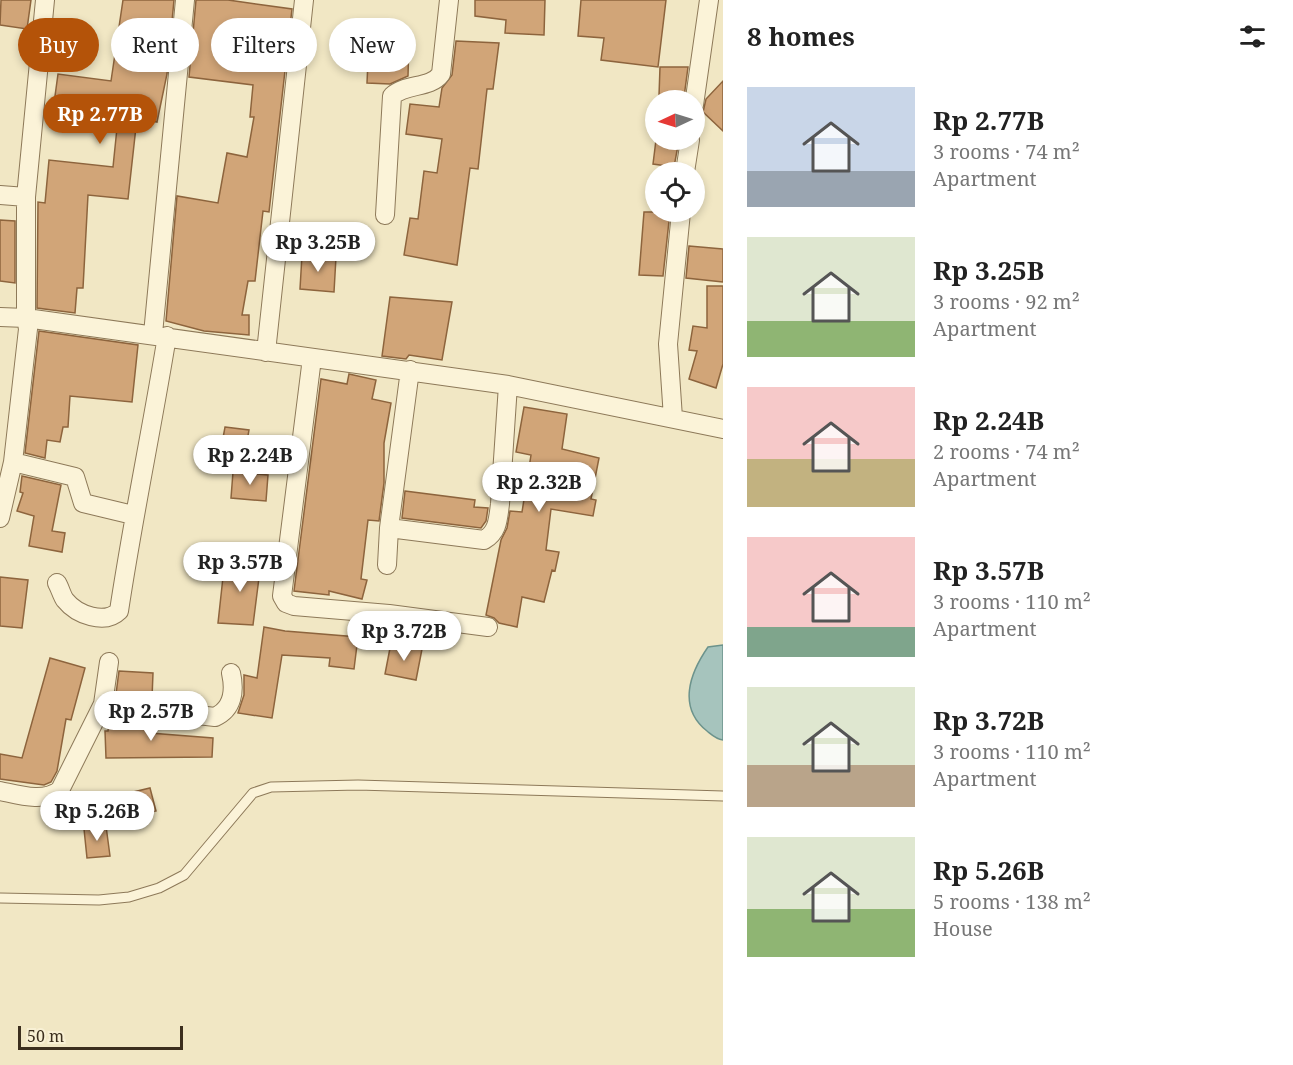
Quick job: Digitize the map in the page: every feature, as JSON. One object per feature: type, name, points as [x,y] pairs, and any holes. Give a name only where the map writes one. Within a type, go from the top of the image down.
[{"type":"street","points":[[0,518],[28,329],[26,318],[26,197],[45,0]]},
{"type":"street","points":[[57,583],[65,600],[78,611],[103,619],[113,618],[119,610],[133,515],[151,431],[185,0]]},
{"type":"street","points":[[266,352],[304,0]]},
{"type":"street","points":[[385,215],[392,96],[405,89],[437,80],[441,74],[449,0]]},
{"type":"street","points":[[696,90],[709,0]]},
{"type":"street","points":[[0,195],[26,197]]},
{"type":"street","points":[[673,418],[668,344],[680,222]]},
{"type":"street","points":[[0,317],[26,318],[160,335],[508,385],[723,429]]},
{"type":"street","points":[[312,358],[282,596],[286,603],[294,606],[388,614],[488,627]]},
{"type":"street","points":[[387,565],[389,528],[410,370]]},
{"type":"street","points":[[389,528],[484,540],[490,536],[497,524],[500,504],[508,385]]},
{"type":"street","points":[[9,452],[75,477],[83,503],[133,515]]},
{"type":"street","points":[[0,791],[44,797],[53,796],[60,790],[103,704],[108,662]]},
{"type":"street","points":[[103,704],[215,717],[227,710],[231,704],[233,688],[231,673]]},
{"type":"lane","points":[[0,898],[99,900],[129,897],[159,888],[184,875],[253,793],[271,787],[357,785],[723,796]]},
{"type":"water","points":[[723,645],[723,740],[712,735],[698,722],[689,701],[692,679],[708,647]]},
{"type":"building","points":[[1,0],[31,0],[29,18],[18,18],[18,28],[0,25]]},
{"type":"building","points":[[123,0],[174,0],[172,18],[120,18]]},
{"type":"building","points":[[196,0],[228,0],[292,9],[291,18],[211,18],[211,72],[285,72],[269,212],[263,211],[255,281],[248,281],[242,315],[249,315],[249,335],[204,331],[166,321],[177,196],[218,203],[227,153],[247,157],[254,117],[250,117],[253,85],[189,77],[189,72],[199,72],[199,18],[194,18]]},
{"type":"building","points":[[475,0],[545,0],[544,35],[505,33],[506,20],[475,16]]},
{"type":"building","points":[[581,0],[666,0],[658,67],[601,60],[604,38],[578,36]]},
{"type":"building","points":[[456,41],[499,43],[493,89],[487,89],[478,169],[470,168],[457,265],[404,255],[410,218],[418,219],[424,171],[437,173],[442,139],[406,134],[410,104],[439,107],[442,88],[452,75]]},
{"type":"building","points":[[660,67],[688,67],[685,90],[659,90]]},
{"type":"building","points":[[112,72],[167,72],[157,122],[137,118],[128,199],[88,195],[83,288],[77,288],[75,313],[37,308],[38,202],[45,203],[49,160],[113,167],[117,128],[52,118],[58,74],[111,81]]},
{"type":"building","points":[[368,72],[408,72],[408,76],[390,84],[367,83]]},
{"type":"building","points":[[723,81],[723,131],[705,114],[706,99]]},
{"type":"building","points":[[655,150],[677,150],[675,162],[653,162]]},
{"type":"building","points":[[645,212],[645,222],[669,222],[663,276],[639,275]]},
{"type":"building","points":[[0,220],[15,221],[15,283],[0,281]]},
{"type":"building","points":[[689,246],[723,249],[723,282],[686,278]]},
{"type":"building","points":[[302,255],[336,257],[334,292],[300,289]]},
{"type":"building","points":[[707,286],[723,286],[723,364],[716,388],[689,379],[697,351],[689,350],[693,326],[707,328]]},
{"type":"building","points":[[390,297],[452,302],[442,360],[409,355],[406,359],[382,356]]},
{"type":"building","points":[[39,331],[138,345],[132,402],[70,396],[68,427],[63,427],[60,442],[47,440],[45,458],[25,453]]},
{"type":"building","points":[[349,374],[376,380],[372,399],[391,403],[384,443],[384,483],[379,521],[368,520],[361,579],[367,580],[362,599],[329,591],[329,595],[294,591],[321,379],[347,384]]},
{"type":"building","points":[[524,407],[567,414],[562,449],[599,458],[591,499],[596,500],[593,516],[551,509],[546,550],[559,552],[555,571],[552,570],[544,602],[522,597],[517,627],[499,623],[486,615],[501,540],[507,528],[510,511],[522,512],[531,455],[516,452]]},
{"type":"building","points":[[225,427],[249,430],[245,453],[221,449]]},
{"type":"building","points":[[233,472],[268,475],[266,501],[231,498]]},
{"type":"building","points":[[22,476],[61,485],[52,531],[65,533],[62,552],[29,546],[34,516],[17,511],[23,493],[20,492]]},
{"type":"building","points":[[405,491],[475,500],[474,507],[488,508],[486,521],[481,528],[402,518]]},
{"type":"building","points":[[233,558],[261,562],[253,625],[218,623],[223,577],[231,578]]},
{"type":"building","points":[[0,577],[28,580],[22,628],[0,626]]},
{"type":"building","points":[[264,627],[358,637],[354,669],[329,666],[330,658],[282,655],[272,718],[238,713],[244,695],[244,675],[257,678]]},
{"type":"building","points":[[391,643],[422,649],[416,680],[385,674]]},
{"type":"building","points":[[50,658],[85,668],[71,720],[66,719],[57,771],[51,782],[44,785],[0,779],[0,754],[22,758]]},
{"type":"building","points":[[119,671],[153,673],[152,698],[116,694]]},
{"type":"building","points":[[110,716],[150,721],[150,733],[213,738],[212,757],[106,758],[105,731],[108,731]]},
{"type":"building","points":[[150,788],[156,811],[117,819],[112,797]]},
{"type":"building","points":[[106,826],[110,856],[87,858],[84,829]]}]
